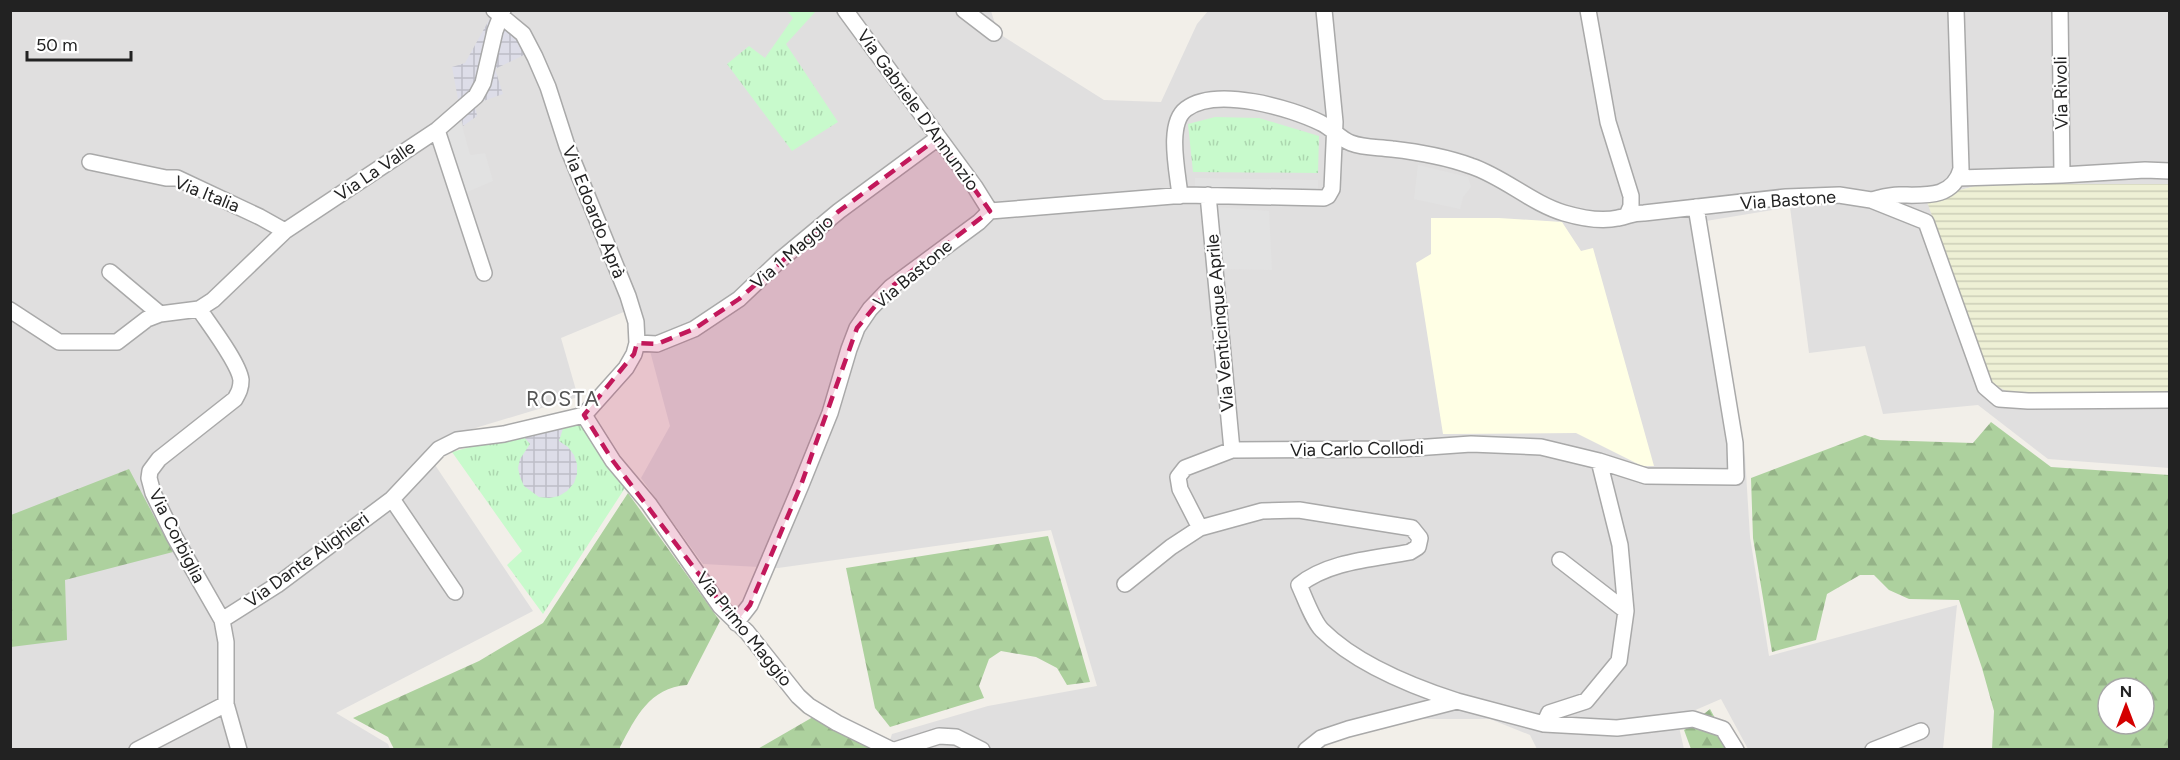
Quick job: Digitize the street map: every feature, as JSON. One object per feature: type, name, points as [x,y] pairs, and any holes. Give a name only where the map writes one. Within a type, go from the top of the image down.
[{"type":"street","name":"Via Gabriele D'Annunzio","points":[[845,10],[975,187],[990,211]]},
{"type":"street","points":[[964,10],[994,33]]},
{"type":"street","points":[[990,211],[1180,196],[1324,198],[1328,196],[1332,189],[1336,133],[1324,10]]},
{"type":"street","points":[[1588,10],[1608,122],[1631,196],[1628,213]]},
{"type":"street","points":[[1870,200],[1895,195],[1935,193],[1947,190],[1959,178],[1961,169],[1956,10]]},
{"type":"street","name":"Via Rivoli","points":[[2060,10],[2062,175]]},
{"type":"street","points":[[437,130],[476,96],[483,83],[499,12]]},
{"type":"street","name":"Via Edoardo Aprà","points":[[499,12],[523,34],[548,87],[567,146],[628,296],[636,322],[637,343]]},
{"type":"street","name":"Via Bastone","points":[[1180,196],[1175,134],[1180,114],[1197,103],[1225,99],[1261,104],[1304,116],[1324,124],[1348,142],[1362,146],[1418,152],[1473,166],[1562,213],[1601,219],[1619,218],[1628,213],[1815,195],[1839,195],[1870,200],[1926,222],[1985,387],[1999,399],[2028,401],[2169,400]]},
{"type":"street","name":"Via La Valle","points":[[199,309],[213,300],[285,231],[437,130],[484,273]]},
{"type":"street","name":"Via 1 Maggio","points":[[637,343],[657,344],[694,329],[739,299],[780,260],[831,218],[938,138]]},
{"type":"street","name":"Via Italia","points":[[90,162],[166,178],[177,178],[285,231]]},
{"type":"street","points":[[1959,178],[2169,171]]},
{"type":"street","name":"Via Venticinque Aprile","points":[[1208,195],[1232,450]]},
{"type":"street","name":"Via Carlo Collodi","points":[[1200,528],[1180,489],[1178,477],[1185,468],[1232,450],[1400,449],[1471,444],[1541,447],[1599,460],[1646,476],[1736,477],[1735,443],[1696,207]]},
{"type":"street","name":"Via Bastone","points":[[736,623],[750,605],[805,475],[830,413],[857,328],[870,309],[891,287],[979,222],[990,211]]},
{"type":"street","points":[[110,272],[160,314]]},
{"type":"street","points":[[10,310],[59,342],[117,342],[147,319],[160,314],[199,309]]},
{"type":"street","name":"Via Corbiglia","points":[[199,309],[237,368],[241,379],[240,390],[235,399],[159,459],[150,471],[149,478],[153,493],[174,536],[222,620],[226,642],[226,704],[239,750]]},
{"type":"street","points":[[584,415],[626,368],[637,343]]},
{"type":"street","name":"Via Primo Maggio","points":[[584,415],[614,461],[649,504],[720,606],[747,632],[798,696],[837,723],[894,750]]},
{"type":"street","name":"Via Dante Alighieri","points":[[222,620],[277,585],[392,499],[439,449],[456,440],[504,434],[584,415]]},
{"type":"street","points":[[1544,724],[1549,713],[1586,701],[1618,661],[1626,611],[1620,545],[1599,460]]},
{"type":"street","points":[[392,499],[455,592]]},
{"type":"street","points":[[1125,584],[1171,547],[1200,528],[1262,511],[1299,510],[1412,528],[1420,538],[1418,547],[1410,552],[1348,563],[1310,576],[1299,585],[1321,629],[1360,658],[1419,688],[1457,701],[1544,724],[1617,728],[1693,719],[1723,729],[1736,750]]},
{"type":"street","points":[[1560,560],[1626,611]]},
{"type":"street","points":[[1306,750],[1321,738],[1348,729],[1457,701]]},
{"type":"street","points":[[137,750],[226,704]]},
{"type":"street","points":[[1873,750],[1921,731]]},
{"type":"street","points":[[894,750],[939,736],[956,737],[982,750]]},
{"type":"highlighted area","points":[[938,138],[990,211],[891,287],[857,328],[801,485],[750,605],[736,623],[613,461],[584,415],[634,354],[637,343],[657,344],[694,329],[739,299],[839,211]]},
{"type":"shaded area","points":[[10,11],[991,11],[998,33],[1104,100],[1161,102],[1197,24],[1208,11],[2169,11],[2169,184],[1983,184],[1926,199],[1937,227],[2169,394],[2169,468],[2048,459],[1978,405],[1883,414],[1865,346],[1809,353],[1790,207],[1706,221],[1745,457],[1750,537],[1769,656],[1957,605],[1943,749],[1748,749],[1721,699],[1677,718],[1684,749],[1537,749],[1530,735],[1490,719],[1406,719],[1324,744],[1316,749],[887,749],[892,734],[988,706],[1097,686],[1051,530],[778,568],[703,564],[641,478],[670,426],[638,306],[561,338],[578,397],[439,439],[427,453],[533,611],[336,713],[388,744],[390,749],[11,749]]},
{"type":"shaded area","points":[[494,11],[532,51],[495,69],[503,94],[475,104],[477,116],[463,126],[452,67],[465,63]]},
{"type":"shaded area","points":[[458,111],[470,155],[485,153],[493,181],[458,196],[437,130]]},
{"type":"shaded area","points":[[1418,165],[1468,177],[1471,187],[1463,197],[1460,209],[1414,199]]},
{"type":"shaded area","points":[[1195,178],[1318,180],[1318,189],[1195,187]]},
{"type":"shaded area","points":[[1983,184],[2169,184],[2169,394],[2011,394],[1992,383],[1926,199]]},
{"type":"shaded area","points":[[1215,207],[1269,211],[1272,270],[1221,269]]},
{"type":"shaded area","points":[[1431,218],[1499,218],[1562,222],[1581,251],[1593,248],[1654,466],[1642,466],[1576,433],[1443,434],[1416,263],[1431,254]]},
{"type":"shaded area","points":[[566,419],[559,441],[574,455],[577,474],[574,483],[559,496],[539,497],[524,486],[520,477],[518,468],[520,459],[530,444],[518,430]]},
{"type":"green space","points":[[787,11],[816,11],[786,44],[838,122],[792,151],[727,64],[749,46],[765,58],[793,18]]},
{"type":"green space","points":[[1215,117],[1259,118],[1319,136],[1318,173],[1193,172],[1188,124]]},
{"type":"green space","points":[[578,417],[625,488],[543,614],[507,565],[522,551],[452,452]]},
{"type":"green space","points":[[1991,422],[2051,467],[2169,475],[2169,749],[1992,749],[1994,711],[1959,600],[1909,599],[1889,590],[1874,575],[1860,575],[1827,594],[1816,640],[1772,652],[1753,538],[1751,478],[1865,435],[1880,440],[1973,443]]},
{"type":"green space","points":[[129,469],[173,552],[65,580],[67,640],[11,647],[11,515]]},
{"type":"green space","points":[[628,493],[720,621],[687,685],[674,687],[653,698],[638,715],[620,749],[394,749],[388,737],[353,718],[479,661],[543,623]]},
{"type":"green space","points":[[1048,536],[1090,682],[1067,685],[1057,668],[1036,657],[1001,651],[989,659],[979,686],[984,698],[890,727],[875,708],[846,568]]},
{"type":"green space","points":[[1710,709],[1732,749],[1691,749],[1684,730]]},
{"type":"green space","points":[[813,717],[876,749],[756,750]]},
{"type":"district","name":"ROSTA","points":[[563,398]]}]
